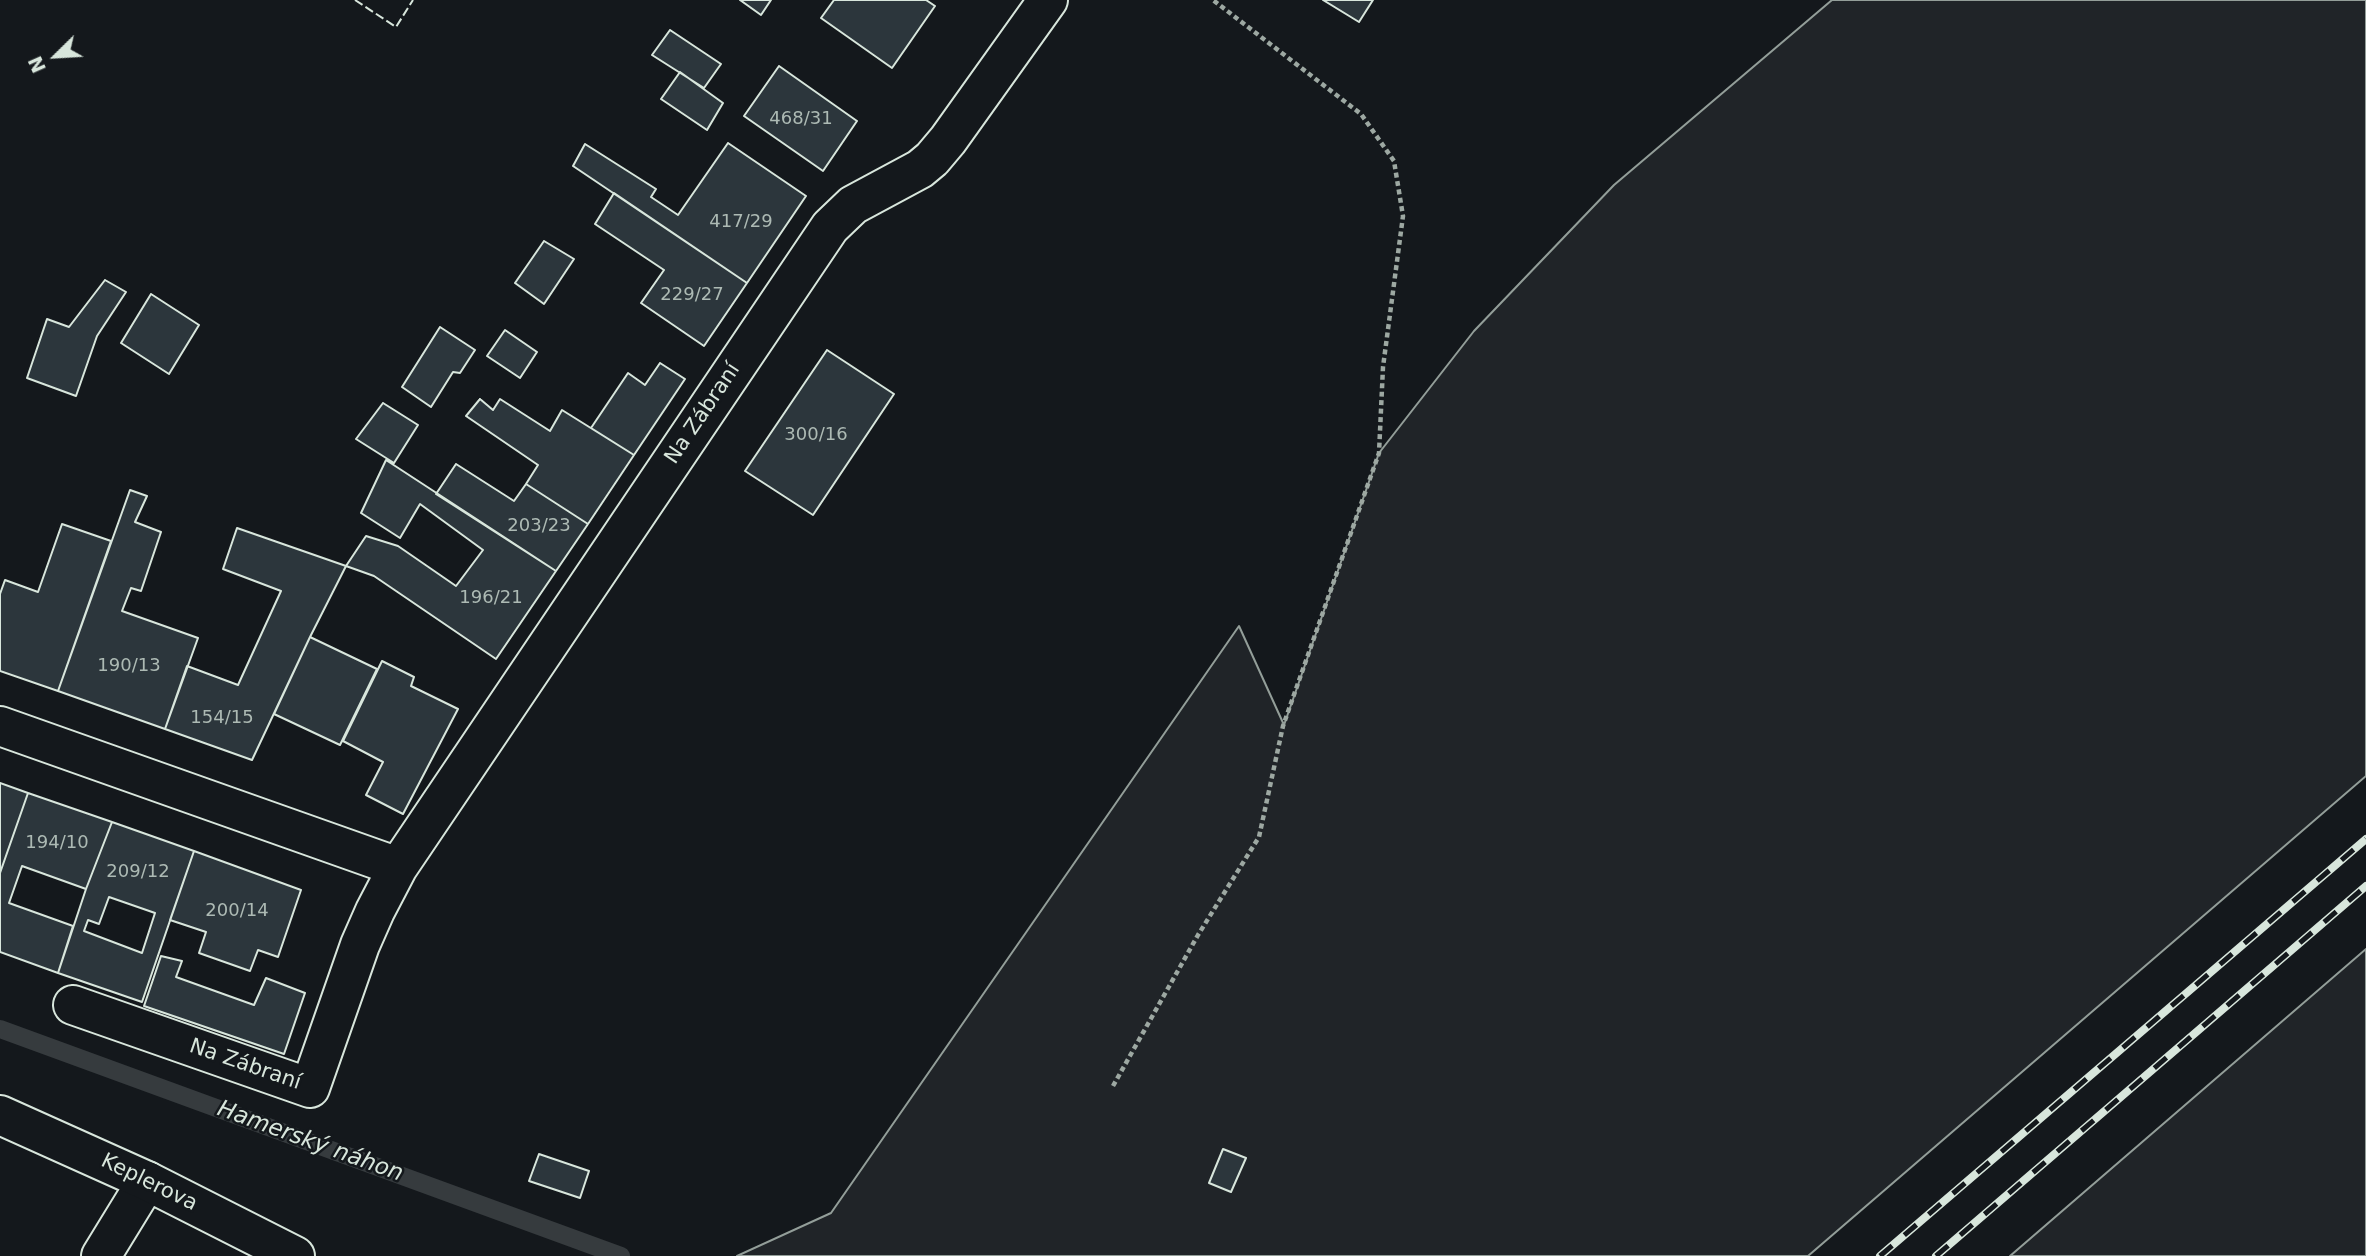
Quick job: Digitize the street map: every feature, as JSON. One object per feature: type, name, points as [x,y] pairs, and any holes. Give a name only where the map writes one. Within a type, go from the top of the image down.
[{"type":"street","name":"Na Zábraní","points":[[73,1006],[310,1088],[360,945],[398,867],[830,227],[853,205],[920,169],[932,159],[1048,0]]},
{"type":"street","points":[[0,726],[398,867]]},
{"type":"street","name":"Keplerova","points":[[0,1115],[147,1181],[295,1256]]},
{"type":"street","points":[[100,1256],[147,1181]]},
{"type":"path","points":[[1113,1086],[1198,935],[1259,838],[1283,726],[1379,453],[1383,367],[1403,216],[1394,161],[1361,114],[1213,0]]},
{"type":"shaded area","points":[[1832,0],[2366,0],[2366,776],[1808,1256],[737,1256],[831,1213],[1239,626],[1284,725],[1379,453],[1474,331],[1614,185]]},
{"type":"shaded area","points":[[2366,949],[2366,1256],[2010,1256]]},
{"type":"building","points":[[740,0],[771,0],[761,15]]},
{"type":"building","points":[[834,0],[926,0],[935,6],[892,68],[821,18]]},
{"type":"building","points":[[1323,0],[1373,0],[1359,22]]},
{"type":"building","points":[[670,30],[721,64],[704,88],[652,55]]},
{"type":"building","points":[[779,66],[857,121],[823,171],[744,116]]},
{"type":"building","points":[[680,72],[723,103],[707,130],[661,99]]},
{"type":"building","points":[[728,143],[806,196],[747,283],[573,166],[585,144],[656,189],[651,197],[678,215]]},
{"type":"building","points":[[614,193],[747,283],[704,346],[641,303],[664,270],[595,224]]},
{"type":"building","points":[[544,241],[574,259],[544,304],[515,283]]},
{"type":"building","points":[[105,280],[126,292],[97,336],[76,396],[27,378],[47,319],[69,327]]},
{"type":"building","points":[[151,294],[199,325],[169,374],[121,343]]},
{"type":"building","points":[[440,327],[475,350],[460,373],[453,372],[431,407],[402,387]]},
{"type":"building","points":[[505,330],[537,352],[520,378],[487,356]]},
{"type":"building","points":[[827,350],[894,394],[813,515],[745,471]]},
{"type":"building","points":[[660,363],[685,379],[634,455],[591,428],[628,373],[645,385]]},
{"type":"building","points":[[480,399],[493,410],[500,399],[550,431],[562,410],[634,455],[588,524],[526,484],[538,465],[466,416]]},
{"type":"building","points":[[383,403],[418,425],[394,463],[356,439]]},
{"type":"building","points":[[386,460],[556,571],[496,659],[374,576],[346,566],[366,536],[398,546],[456,586],[483,550],[420,504],[400,538],[361,513]]},
{"type":"building","points":[[456,464],[514,501],[526,484],[588,524],[556,571],[436,494]]},
{"type":"building","points":[[130,490],[147,496],[135,522],[161,532],[141,591],[131,588],[122,611],[198,638],[165,729],[58,691]]},
{"type":"building","points":[[62,524],[111,541],[58,691],[0,671],[0,594],[5,580],[38,592]]},
{"type":"building","points":[[237,528],[346,566],[252,760],[165,729],[187,666],[238,685],[281,591],[223,569]]},
{"type":"building","points":[[310,637],[377,669],[340,745],[274,714]]},
{"type":"building","points":[[382,661],[414,677],[411,686],[458,709],[403,814],[366,795],[383,762],[343,741]]},
{"type":"building","points":[[0,783],[28,793],[0,873]]},
{"type":"building","points":[[28,793],[112,822],[86,889],[22,866],[9,903],[73,926],[58,973],[0,952],[0,873]]},
{"type":"building","points":[[112,822],[194,851],[142,1002],[58,973]],"holes":[[[109,897],[155,913],[142,953],[84,931],[88,920],[99,924]]]},
{"type":"building","points":[[194,851],[301,890],[278,957],[258,950],[250,971],[199,953],[206,932],[170,920]]},
{"type":"building","points":[[161,956],[182,961],[176,977],[254,1005],[266,978],[305,993],[284,1054],[144,1006]]},
{"type":"building","points":[[1223,1149],[1246,1158],[1231,1192],[1209,1183]]},
{"type":"building","points":[[539,1154],[589,1171],[580,1198],[529,1181]]},
{"type":"waterway","name":"Hamerský náhon","points":[[0,1029],[621,1256]]},
{"type":"railway","points":[[1880,1256],[2366,839]]},
{"type":"railway","points":[[1936,1256],[2366,886]]},
{"type":"fence","points":[[355,0],[396,27],[413,0]]}]
